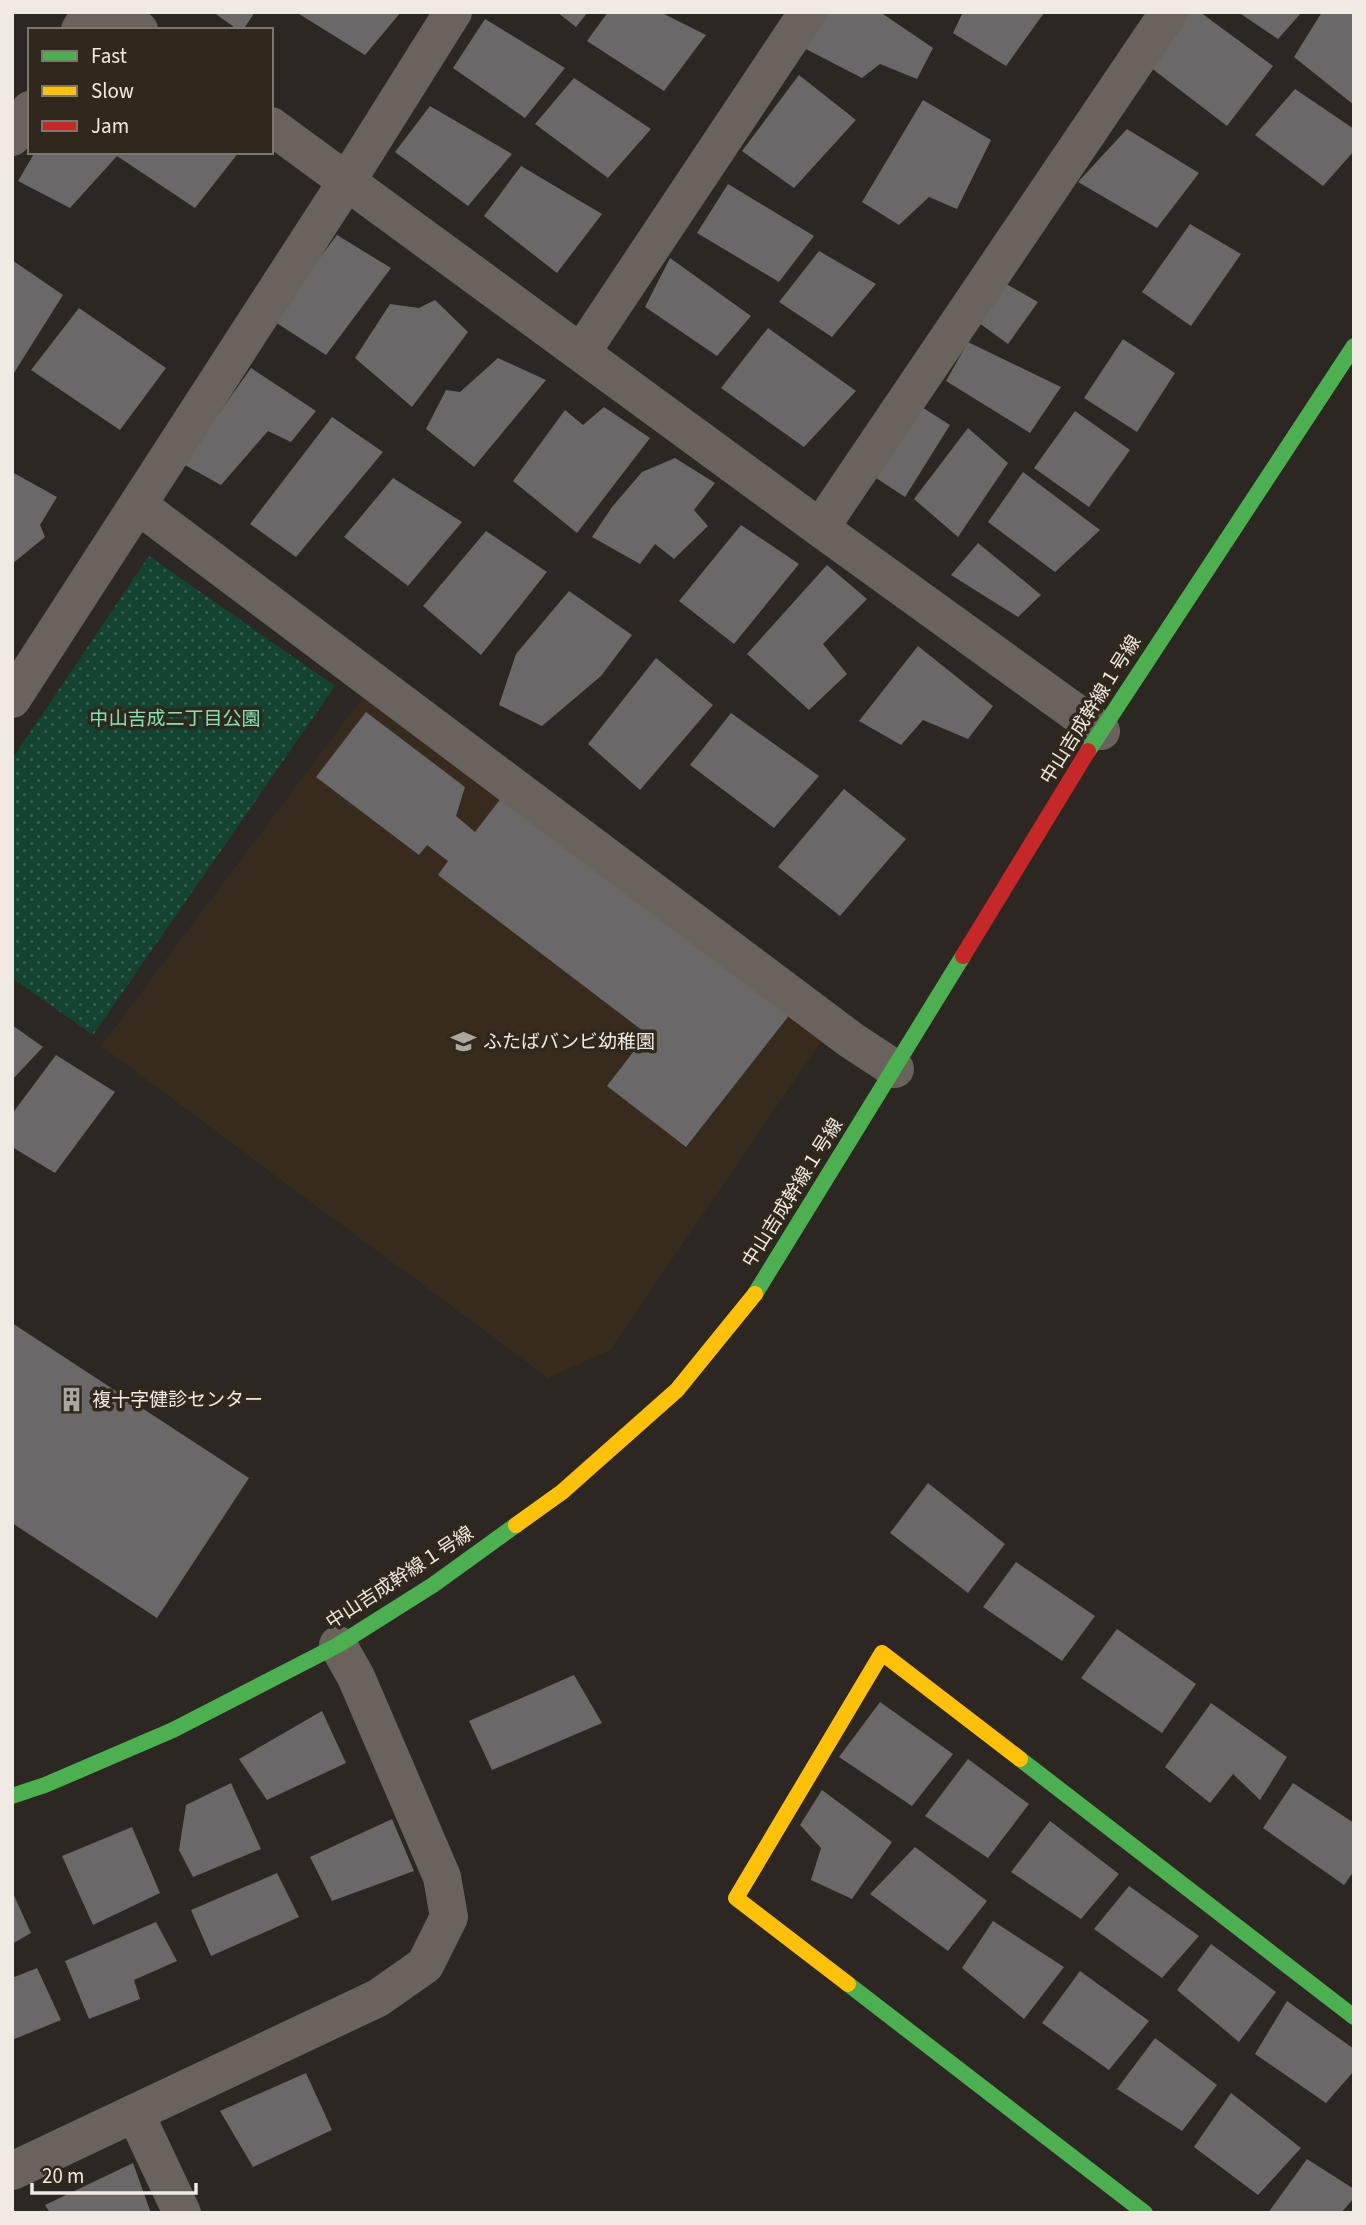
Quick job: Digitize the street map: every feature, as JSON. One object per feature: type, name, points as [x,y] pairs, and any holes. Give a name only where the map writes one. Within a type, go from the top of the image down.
[{"type":"street","points":[[81,28],[92,12]]},
{"type":"street","points":[[115,12],[136,28]]},
{"type":"street","points":[[12,699],[453,12]]},
{"type":"street","points":[[581,353],[808,12]]},
{"type":"street","points":[[820,528],[1169,12]]},
{"type":"street","points":[[12,137],[28,113]]},
{"type":"street","points":[[273,127],[1101,731]]},
{"type":"street","name":"中山吉成幹線１号線","points":[[12,1796],[45,1785],[173,1731],[338,1645],[433,1585],[562,1492],[677,1390],[751,1300],[1101,731],[1354,346]]},
{"type":"street","points":[[138,505],[851,1040],[895,1069]]},
{"type":"street","points":[[12,2171],[378,1998],[425,1965],[449,1917],[442,1877],[356,1677],[338,1645]]},
{"type":"street","points":[[1146,2213],[736,1898],[882,1653],[1354,2017]]},
{"type":"street","points":[[135,2113],[182,2213]]},
{"type":"shaded area","name":"ふたばバンビ幼稚園","points":[[363,697],[824,1037],[610,1350],[548,1378],[101,1046]]},
{"type":"green space","name":"中山吉成二丁目公園","points":[[149,556],[335,686],[93,1035],[12,978],[12,759]]},
{"type":"building","points":[[213,12],[255,12],[244,28],[235,28]]},
{"type":"building","points":[[296,12],[401,12],[365,55]]},
{"type":"building","points":[[557,12],[588,12],[576,27]]},
{"type":"building","points":[[608,12],[660,12],[706,35],[664,91],[587,41]]},
{"type":"building","points":[[824,12],[880,12],[933,48],[917,79],[880,64],[862,78],[800,46]]},
{"type":"building","points":[[963,12],[1044,13],[1006,66],[953,33]]},
{"type":"building","points":[[1185,12],[1200,12],[1273,66],[1227,126],[1146,64]]},
{"type":"building","points":[[1238,12],[1302,12],[1278,39]]},
{"type":"building","points":[[1322,12],[1354,12],[1354,105],[1294,57]]},
{"type":"building","points":[[485,19],[565,68],[525,118],[453,68]]},
{"type":"building","points":[[799,75],[856,120],[794,188],[742,151]]},
{"type":"building","points":[[574,78],[651,129],[608,178],[535,124]]},
{"type":"building","points":[[1295,89],[1354,129],[1354,151],[1323,186],[1255,135]]},
{"type":"building","points":[[923,100],[991,140],[957,209],[929,197],[899,225],[862,202]]},
{"type":"building","points":[[430,106],[512,154],[468,206],[395,152]]},
{"type":"building","points":[[1127,129],[1199,173],[1157,228],[1078,182]]},
{"type":"building","points":[[34,154],[237,154],[195,208],[117,156],[70,208],[18,181]]},
{"type":"building","points":[[521,166],[602,214],[557,273],[484,216]]},
{"type":"building","points":[[728,184],[814,236],[779,282],[697,233]]},
{"type":"building","points":[[1190,224],[1241,254],[1191,326],[1142,292]]},
{"type":"building","points":[[337,235],[391,268],[326,355],[272,320]]},
{"type":"building","points":[[819,251],[876,284],[832,337],[779,302]]},
{"type":"building","points":[[670,258],[751,316],[717,356],[645,307]]},
{"type":"building","points":[[12,260],[63,295],[12,376]]},
{"type":"building","points":[[1001,281],[1038,302],[1008,344],[975,320]]},
{"type":"building","points":[[435,300],[468,332],[412,407],[355,358],[390,304],[419,308]]},
{"type":"building","points":[[79,308],[166,368],[120,430],[31,370]]},
{"type":"building","points":[[768,328],[856,391],[804,447],[721,388]]},
{"type":"building","points":[[1123,339],[1175,373],[1137,432],[1084,398]]},
{"type":"building","points":[[968,342],[1061,387],[1030,433],[946,381]]},
{"type":"building","points":[[498,358],[546,380],[474,467],[426,429],[446,390],[460,392]]},
{"type":"building","points":[[251,368],[316,411],[291,442],[268,431],[221,485],[183,464]]},
{"type":"building","points":[[917,404],[950,425],[905,497],[870,474]]},
{"type":"building","points":[[604,407],[650,438],[577,533],[513,481],[565,410],[583,425]]},
{"type":"building","points":[[1075,411],[1130,450],[1089,507],[1034,468]]},
{"type":"building","points":[[332,417],[383,452],[296,557],[250,524]]},
{"type":"building","points":[[968,428],[1008,463],[958,537],[914,499]]},
{"type":"building","points":[[675,458],[715,483],[694,510],[708,526],[674,559],[655,544],[640,564],[592,537],[612,507],[642,472]]},
{"type":"building","points":[[12,472],[57,497],[40,525],[45,537],[12,564]]},
{"type":"building","points":[[1023,472],[1100,530],[1055,572],[988,522]]},
{"type":"building","points":[[393,478],[462,522],[408,586],[344,537]]},
{"type":"building","points":[[741,525],[799,564],[734,644],[679,601]]},
{"type":"building","points":[[486,531],[547,572],[481,655],[423,606]]},
{"type":"building","points":[[978,543],[1041,595],[1018,617],[951,575]]},
{"type":"building","points":[[827,565],[867,599],[823,644],[847,674],[809,710],[747,654]]},
{"type":"building","points":[[569,591],[632,635],[601,676],[542,726],[499,705],[516,654]]},
{"type":"building","points":[[918,646],[993,706],[968,739],[923,720],[901,745],[859,721]]},
{"type":"building","points":[[656,658],[713,705],[640,790],[588,744]]},
{"type":"building","points":[[366,712],[465,787],[456,816],[475,832],[505,793],[791,1013],[686,1147],[607,1086],[647,1034],[438,875],[448,861],[427,845],[419,855],[316,777]]},
{"type":"building","points":[[731,713],[819,776],[774,828],[690,765]]},
{"type":"building","points":[[844,789],[906,839],[840,916],[778,867]]},
{"type":"building","points":[[12,1025],[43,1047],[12,1080]]},
{"type":"building","points":[[56,1055],[115,1092],[55,1173],[12,1147],[12,1114]]},
{"type":"building","name":"複十字健診センター","points":[[12,1323],[249,1478],[157,1618],[12,1523]]},
{"type":"building","points":[[928,1483],[1005,1544],[968,1593],[890,1533]]},
{"type":"building","points":[[1016,1562],[1095,1616],[1062,1661],[983,1607]]},
{"type":"building","points":[[1117,1629],[1196,1684],[1162,1733],[1081,1678]]},
{"type":"building","points":[[574,1675],[602,1723],[492,1770],[469,1721]]},
{"type":"building","points":[[880,1702],[953,1754],[912,1806],[839,1757]]},
{"type":"building","points":[[1211,1703],[1287,1757],[1260,1800],[1233,1774],[1210,1803],[1165,1767]]},
{"type":"building","points":[[322,1711],[346,1763],[267,1800],[239,1759]]},
{"type":"building","points":[[968,1759],[1029,1804],[988,1858],[925,1816]]},
{"type":"building","points":[[231,1783],[261,1849],[193,1877],[179,1850],[186,1805]]},
{"type":"building","points":[[1293,1783],[1354,1823],[1354,1871],[1344,1885],[1263,1828]]},
{"type":"building","points":[[822,1790],[892,1842],[852,1899],[811,1880],[821,1848],[800,1825]]},
{"type":"building","points":[[392,1819],[414,1871],[332,1901],[310,1857]]},
{"type":"building","points":[[1050,1821],[1119,1874],[1081,1919],[1011,1872]]},
{"type":"building","points":[[132,1827],[160,1893],[93,1925],[62,1856]]},
{"type":"building","points":[[915,1847],[987,1901],[948,1951],[870,1894]]},
{"type":"building","points":[[277,1873],[299,1917],[211,1956],[191,1910]]},
{"type":"building","points":[[1129,1886],[1199,1936],[1162,1978],[1094,1929]]},
{"type":"building","points":[[12,1891],[31,1933],[12,1944]]},
{"type":"building","points":[[993,1921],[1064,1967],[1024,2019],[962,1968]]},
{"type":"building","points":[[156,1922],[177,1961],[134,1980],[140,1999],[89,2019],[65,1961]]},
{"type":"building","points":[[1211,1944],[1276,1992],[1239,2042],[1177,1990]]},
{"type":"building","points":[[37,1968],[61,2020],[12,2040],[12,1978]]},
{"type":"building","points":[[1080,1971],[1149,2021],[1109,2070],[1042,2023]]},
{"type":"building","points":[[1287,2001],[1354,2049],[1354,2071],[1326,2103],[1255,2054]]},
{"type":"building","points":[[1155,2038],[1217,2085],[1182,2131],[1117,2089]]},
{"type":"building","points":[[306,2073],[332,2130],[253,2167],[220,2111]]},
{"type":"building","points":[[1231,2093],[1301,2148],[1258,2195],[1194,2147]]},
{"type":"building","points":[[1307,2159],[1354,2189],[1354,2198],[1341,2213],[1268,2213]]},
{"type":"building","points":[[133,2163],[151,2213],[50,2213],[45,2205]]},
{"type":"traffic: fast","points":[[1088,751],[1354,346]]},
{"type":"traffic: fast","points":[[755,1294],[963,956]]},
{"type":"traffic: fast","points":[[12,1796],[45,1785],[173,1730],[338,1645],[433,1585],[516,1525]]},
{"type":"traffic: fast","points":[[1020,1759],[1354,2017]]},
{"type":"traffic: fast","points":[[848,1984],[1145,2213]]},
{"type":"traffic: slow","points":[[516,1525],[562,1492],[677,1390],[755,1294]]},
{"type":"traffic: slow","points":[[848,1984],[736,1898],[882,1653],[1020,1759]]},
{"type":"traffic: jam","points":[[963,956],[1088,751]]},
{"type":"place","name":"ふたばバンビ幼稚園","points":[[463,1042]]},
{"type":"place","name":"複十字健診センター","points":[[72,1400]]}]
